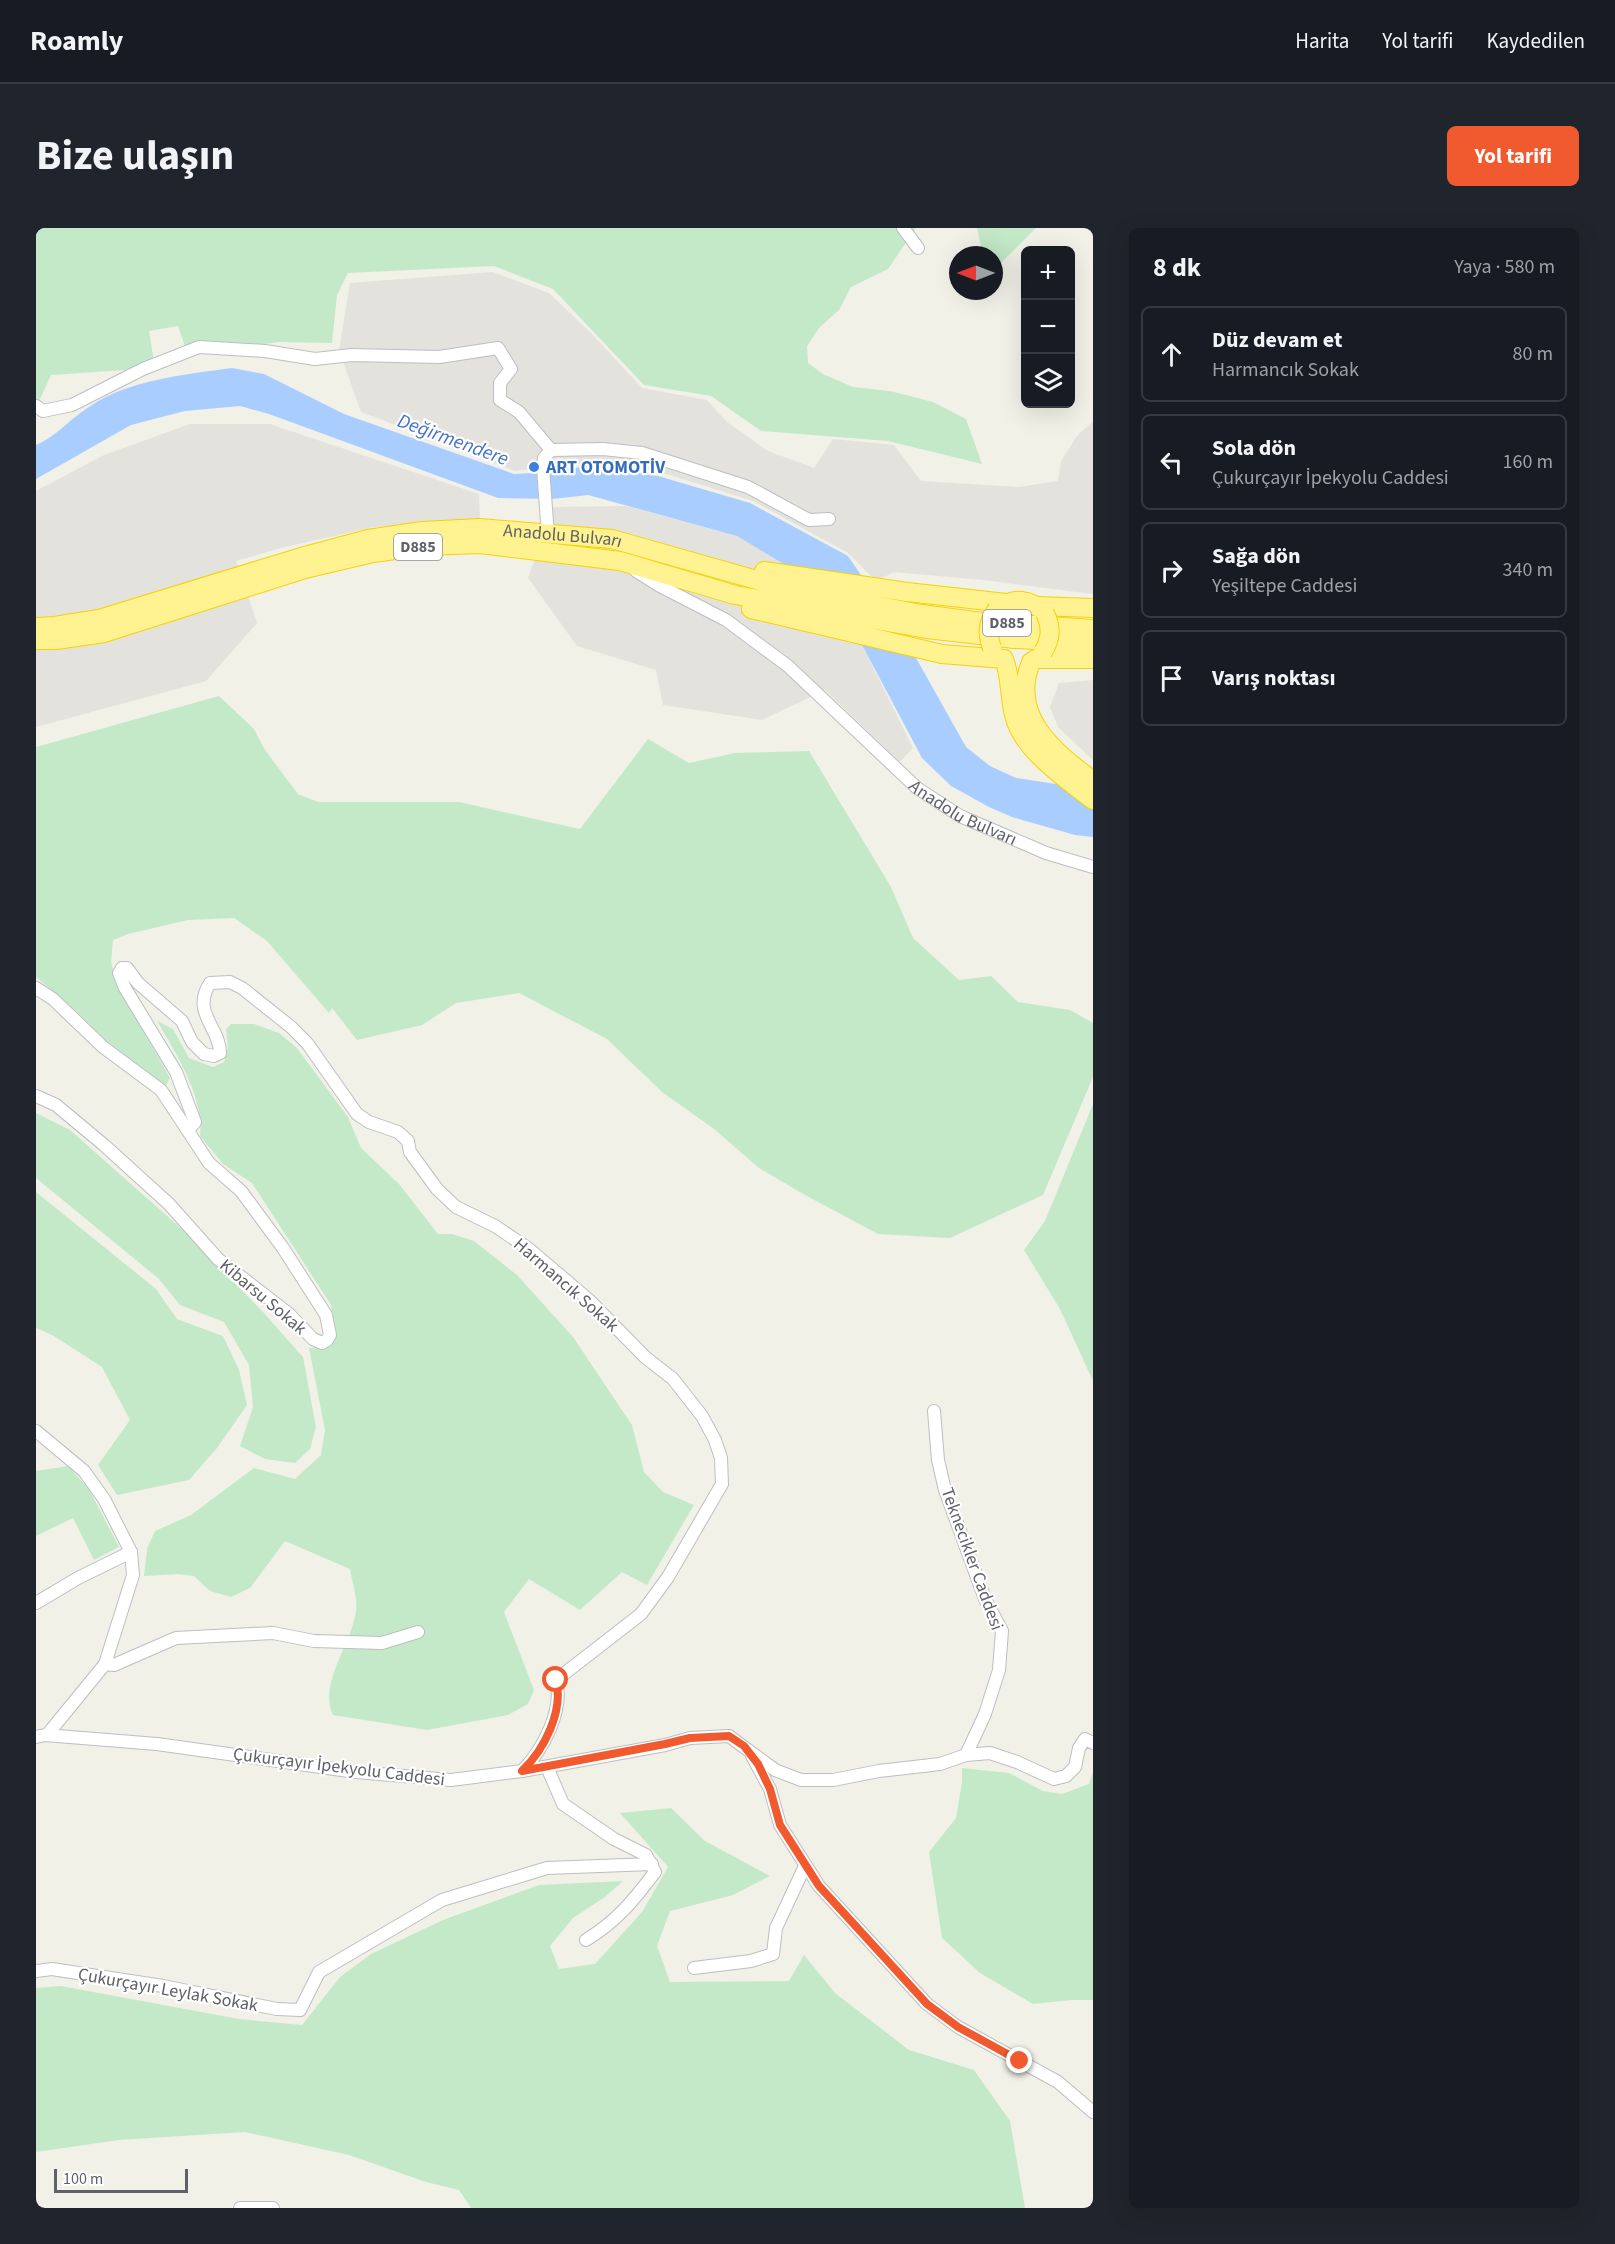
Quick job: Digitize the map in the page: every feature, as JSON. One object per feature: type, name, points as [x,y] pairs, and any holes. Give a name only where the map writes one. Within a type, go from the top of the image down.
[{"type":"highway","name":"Anadolu Bulvarı","points":[[36,627],[99,619],[301,556],[368,539],[422,531],[480,528],[548,535],[612,538],[785,582],[924,621],[1014,639],[1093,643]]},
{"type":"highway","name":"Anadolu Bulvarı","points":[[36,640],[56,640],[104,633],[305,569],[373,553],[425,546],[480,544],[620,561],[735,595],[805,608],[924,621],[974,621],[1093,629]]},
{"type":"highway","points":[[620,561],[733,605],[942,654],[998,654],[1016,663],[1036,658],[1093,659]]},
{"type":"highway","points":[[785,582],[908,592],[1001,606]]},
{"type":"highway","points":[[1087,776],[1052,748],[1039,734],[1027,703],[1025,686],[1036,658],[1048,644],[1049,624],[1041,610],[1027,601],[1016,600],[1001,606],[991,618],[988,628],[998,654],[1009,671],[1009,692],[1014,718],[1039,757],[1093,800]]},
{"type":"highway","points":[[1041,610],[1093,608]]},
{"type":"street","points":[[903,228],[918,248]]},
{"type":"street","points":[[36,406],[43,411],[72,405],[143,369],[199,347],[265,351],[315,359],[352,355],[439,357],[498,348],[511,369],[500,383],[500,400],[519,412],[551,450]]},
{"type":"street","points":[[548,535],[543,468],[544,458],[551,450],[603,449],[642,453],[748,487],[809,520],[830,519]]},
{"type":"street","name":"Anadolu Bulvarı","points":[[620,561],[660,586],[726,620],[788,666],[917,788],[960,816],[1046,853],[1093,867]]},
{"type":"street","name":"Harmancık Sokak","points":[[188,1130],[195,1122],[176,1072],[125,988],[119,973],[122,968],[127,968],[138,983],[182,1021],[192,1042],[204,1054],[214,1056],[220,1053],[220,1046],[204,1013],[206,990],[210,983],[230,982],[267,1007],[307,1043],[357,1114],[369,1122],[399,1132],[408,1141],[410,1152],[421,1168],[437,1189],[456,1207],[495,1226],[529,1249],[589,1300],[645,1357],[673,1379],[702,1416],[715,1440],[721,1458],[722,1484],[709,1503],[695,1532],[668,1577],[640,1614],[556,1680],[555,1715],[546,1738],[522,1771]]},
{"type":"street","points":[[36,988],[53,999],[103,1047],[161,1090],[188,1130]]},
{"type":"street","name":"Kibarsu Sokak","points":[[36,1096],[56,1105],[104,1145],[169,1204],[218,1259],[289,1314],[313,1339],[322,1343],[327,1340],[330,1335],[326,1315],[283,1248],[241,1191],[209,1163],[188,1130]]},
{"type":"street","name":"Teknecikler Caddesi","points":[[934,1411],[938,1460],[945,1490],[985,1599],[1002,1631],[999,1670],[985,1714],[966,1755]]},
{"type":"street","points":[[36,1431],[84,1471],[104,1499],[131,1552],[133,1575],[105,1664],[41,1736]]},
{"type":"street","points":[[36,1603],[78,1578],[131,1552]]},
{"type":"street","points":[[105,1664],[114,1665],[177,1638],[273,1633],[314,1641],[382,1643],[418,1632]]},
{"type":"street","name":"Çukurçayır İpekyolu Caddesi","points":[[41,1736],[157,1744],[356,1772],[450,1780],[548,1767],[690,1738],[729,1736],[744,1746]]},
{"type":"street","points":[[744,1746],[775,1770],[801,1780],[833,1780],[879,1771],[940,1764],[966,1755],[990,1753],[1017,1762],[1054,1779],[1066,1776],[1075,1767],[1079,1748],[1085,1739],[1093,1743]]},
{"type":"street","points":[[744,1746],[758,1764],[770,1789],[780,1825],[819,1886],[927,2004],[958,2027],[1058,2082],[1093,2112]]},
{"type":"street","points":[[548,1767],[563,1804],[614,1839],[646,1855],[655,1872],[626,1910],[604,1929],[586,1940]]},
{"type":"street","name":"Çukurçayır Leylak Sokak","points":[[36,1971],[52,1970],[163,1986],[277,2009],[300,2010],[319,1972],[442,1900],[548,1868],[652,1864]]},
{"type":"street","points":[[694,1968],[751,1961],[773,1954],[776,1928],[806,1866]]},
{"type":"street","points":[[240,2208],[267,2208]]},
{"type":"shaded area","points":[[493,272],[549,293],[592,334],[642,388],[707,400],[727,422],[768,451],[814,468],[833,439],[894,445],[921,481],[1019,487],[1058,481],[1061,461],[1077,436],[1093,421],[1093,594],[983,580],[894,572],[876,581],[848,553],[753,501],[663,473],[592,462],[515,471],[361,412],[339,350],[350,283]]},
{"type":"shaded area","points":[[190,424],[270,424],[479,494],[480,520],[374,527],[281,548],[236,561],[257,623],[206,681],[36,727],[36,491],[104,455]]},
{"type":"shaded area","points":[[626,506],[737,536],[809,578],[861,643],[913,748],[900,762],[825,690],[762,720],[663,705],[656,670],[577,646],[528,578],[554,507]]},
{"type":"shaded area","points":[[1093,680],[1093,760],[1058,727],[1050,707],[1059,683]]},
{"type":"green space","points":[[36,228],[916,228],[888,269],[851,287],[839,310],[819,328],[807,346],[808,363],[823,374],[853,387],[890,391],[933,402],[966,419],[982,464],[888,441],[761,431],[711,396],[644,385],[553,289],[494,266],[348,273],[337,295],[332,343],[278,342],[188,355],[178,326],[149,331],[155,368],[51,375],[36,408]]},
{"type":"green space","points":[[977,228],[1036,228],[1003,261],[1003,246],[981,246]]},
{"type":"green space","points":[[219,696],[254,729],[265,750],[298,794],[318,802],[459,802],[580,829],[648,739],[689,763],[735,753],[809,751],[891,887],[913,938],[959,980],[991,976],[1018,1002],[1070,1010],[1093,1023],[1093,1077],[1043,1195],[950,1238],[878,1234],[759,1168],[714,1129],[662,1092],[607,1039],[519,993],[456,1003],[422,1025],[357,1040],[332,1008],[329,1013],[267,941],[234,918],[188,920],[128,934],[113,940],[111,962],[117,985],[170,1078],[165,1087],[107,1041],[36,977],[36,747]]},
{"type":"green space","points":[[157,1021],[173,1029],[189,1058],[213,1067],[224,1062],[228,1046],[226,1029],[231,1024],[254,1024],[279,1033],[297,1048],[348,1117],[361,1148],[399,1184],[438,1234],[452,1234],[474,1241],[517,1275],[573,1337],[632,1425],[644,1472],[663,1492],[694,1505],[647,1585],[622,1572],[580,1610],[529,1579],[504,1612],[534,1690],[528,1704],[508,1715],[427,1730],[333,1715],[330,1690],[356,1611],[356,1595],[350,1569],[285,1541],[250,1588],[231,1597],[210,1591],[194,1576],[178,1574],[144,1576],[147,1549],[155,1531],[191,1515],[254,1468],[295,1479],[321,1455],[325,1430],[309,1348],[329,1347],[335,1336],[331,1305],[252,1183],[223,1164],[200,1136],[198,1106],[193,1091],[180,1061]]},
{"type":"green space","points":[[1093,1104],[1093,1381],[1060,1309],[1024,1250],[1045,1221]]},
{"type":"green space","points":[[36,1113],[70,1130],[184,1231],[263,1312],[303,1357],[316,1427],[310,1449],[295,1463],[265,1459],[240,1446],[253,1407],[249,1365],[224,1322],[180,1305],[159,1279],[36,1178]]},
{"type":"green space","points":[[36,1192],[156,1289],[177,1319],[223,1336],[239,1370],[247,1405],[217,1448],[189,1480],[117,1495],[98,1465],[130,1420],[102,1367],[54,1336],[36,1328]]},
{"type":"green space","points":[[68,1466],[89,1489],[119,1547],[94,1560],[73,1518],[36,1536],[36,1471]]},
{"type":"green space","points":[[962,1768],[1009,1773],[1043,1791],[1062,1794],[1089,1784],[1093,1772],[1093,2000],[1033,2004],[980,1973],[942,1938],[929,1852],[956,1818]]},
{"type":"green space","points":[[671,1808],[705,1841],[770,1876],[733,1895],[670,1911],[657,1946],[670,1982],[789,1981],[804,1955],[835,1993],[909,2050],[974,2070],[1010,2121],[1025,2208],[471,2208],[459,2190],[426,2182],[349,2155],[245,2132],[119,2140],[36,2152],[36,1988],[61,1986],[239,2019],[302,2025],[340,1977],[371,1954],[443,1920],[539,1885],[623,1881],[605,1897],[573,1918],[550,1946],[559,1969],[595,1964],[642,1912],[668,1867],[620,1813]]},
{"type":"water","name":"Değirmendere","points":[[232,368],[264,374],[344,414],[514,474],[551,472],[592,465],[658,476],[750,503],[848,556],[911,649],[966,747],[990,766],[1016,778],[1056,784],[1093,782],[1093,837],[1075,835],[1012,817],[951,786],[922,758],[861,643],[809,579],[737,536],[588,495],[552,499],[498,498],[269,414],[240,406],[185,411],[131,425],[36,479],[36,445],[105,398],[140,384]]},
{"type":"place","name":"ART OTOMOTİV","points":[[534,467]]},
{"type":"route","points":[[556,1680],[557,1708],[546,1738],[529,1765],[522,1771],[690,1738],[729,1736],[744,1746],[758,1764],[770,1789],[780,1825],[819,1886],[927,2004],[958,2027],[1020,2061]]}]
